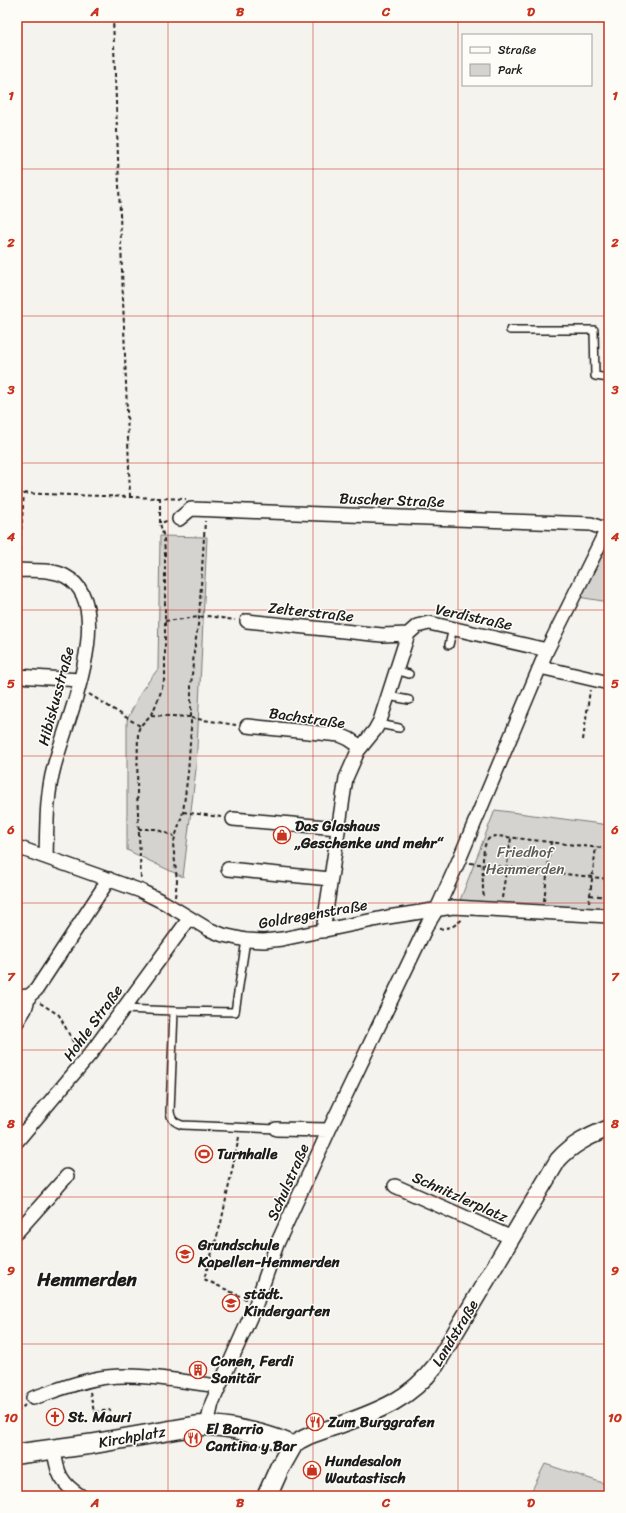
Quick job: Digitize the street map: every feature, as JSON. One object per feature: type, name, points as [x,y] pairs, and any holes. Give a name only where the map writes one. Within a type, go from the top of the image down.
[{"type":"main road","name":"Kirchplatz","points":[[17,1454],[54,1450],[207,1425],[270,1437],[292,1446]]},
{"type":"main road","points":[[267,1496],[279,1469],[292,1446]]},
{"type":"street","name":"Buscher Straße","points":[[179,519],[191,509],[205,509],[591,524],[608,527],[547,650],[438,909]]},
{"type":"street","name":"Hibiskusstraße","points":[[18,570],[45,571],[60,574],[72,581],[82,594],[87,606],[88,624],[86,656],[51,780],[48,804],[46,858]]},
{"type":"street","name":"Zelterstraße","points":[[246,621],[373,634],[408,634]]},
{"type":"street","name":"Verdistraße","points":[[408,634],[414,628],[425,623],[547,650]]},
{"type":"street","points":[[323,931],[346,778],[353,760],[379,724],[388,696],[402,672],[408,634]]},
{"type":"street","points":[[540,667],[609,683]]},
{"type":"street","points":[[17,676],[79,683]]},
{"type":"street","name":"Bachstraße","points":[[247,726],[340,735],[361,747]]},
{"type":"street","points":[[233,819],[338,828]]},
{"type":"street","name":"Goldregenstraße","points":[[17,847],[141,891],[173,908],[189,919],[215,932],[246,940],[264,941],[282,939],[438,909],[474,907],[609,916]]},
{"type":"street","points":[[228,869],[330,880]]},
{"type":"street","points":[[17,1022],[25,1009],[23,997],[36,990],[109,879]]},
{"type":"street","name":"Schulstraße","points":[[207,1425],[210,1408],[256,1304],[277,1244],[329,1130],[426,927],[438,909]]},
{"type":"street","name":"Hohle Straße","points":[[17,1141],[84,1063],[189,919]]},
{"type":"street","name":"Landstraße","points":[[292,1446],[305,1438],[386,1408],[410,1393],[423,1381],[440,1358],[554,1167],[563,1155],[583,1139],[609,1128]]},
{"type":"street","name":"Schulstraße","points":[[276,1129],[329,1130]]},
{"type":"street","points":[[17,1232],[67,1176]]},
{"type":"street","name":"Schnitzlerplatz","points":[[395,1186],[512,1238]]},
{"type":"street","points":[[33,1398],[88,1381],[108,1377],[131,1376],[219,1386]]},
{"type":"street","points":[[54,1450],[56,1464],[61,1478],[66,1485],[81,1496]]},
{"type":"lane","points":[[510,330],[594,330],[595,376],[609,378]]},
{"type":"lane","points":[[449,645],[453,628]]},
{"type":"lane","points":[[388,696],[409,700]]},
{"type":"lane","points":[[379,724],[399,728]]},
{"type":"lane","points":[[123,1009],[235,1012],[246,940]]},
{"type":"lane","points":[[174,1011],[171,1118],[175,1122],[182,1125],[276,1129]]},
{"type":"path","points":[[113,17],[130,496]]},
{"type":"path","points":[[17,493],[160,498],[160,523],[164,545],[165,675],[163,686],[151,715],[140,726],[137,792],[141,891]]},
{"type":"path","points":[[18,570],[24,493]]},
{"type":"path","points":[[173,908],[177,881],[173,851],[174,836],[183,812],[189,760],[191,718],[190,695],[199,618],[205,509]]},
{"type":"path","points":[[160,523],[179,519]]},
{"type":"path","points":[[165,621],[208,616],[246,621]]},
{"type":"path","points":[[583,740],[591,679]]},
{"type":"path","points":[[79,683],[140,726]]},
{"type":"path","points":[[151,715],[191,718],[247,726]]},
{"type":"path","points":[[183,812],[233,819]]},
{"type":"path","points":[[138,829],[155,829],[174,836]]},
{"type":"path","points":[[486,898],[483,893],[485,846],[488,840],[496,836],[609,849]]},
{"type":"path","points":[[497,900],[502,900],[511,838]]},
{"type":"path","points":[[544,903],[551,842]]},
{"type":"path","points":[[589,906],[596,847]]},
{"type":"path","points":[[459,860],[506,868],[609,879]]},
{"type":"path","points":[[590,895],[609,897]]},
{"type":"path","points":[[426,927],[439,929],[452,927],[459,923],[474,907]]},
{"type":"path","points":[[23,997],[59,1015],[84,1063]]},
{"type":"path","points":[[240,1128],[222,1223],[204,1279],[256,1304]]},
{"type":"path","points":[[88,1381],[94,1412],[111,1410]]},
{"type":"green space","points":[[160,536],[207,537],[196,769],[183,877],[127,850],[127,720],[142,690],[158,669]]},
{"type":"green space","points":[[609,536],[609,602],[578,597]]},
{"type":"green space","name":"Friedhof Hemmerden","points":[[495,810],[609,825],[609,912],[459,903]]},
{"type":"green space","points":[[545,1464],[609,1485],[609,1496],[529,1496]]},
{"type":"place","name":"Das Glashaus „Geschenke und mehr“","points":[[282,835]]},
{"type":"place","name":"Turnhalle","points":[[204,1154]]},
{"type":"place","name":"Grundschule Kapellen-Hemmerden","points":[[185,1254]]},
{"type":"place","name":"städt. Kindergarten","points":[[231,1303]]},
{"type":"place","name":"Conen, Ferdi Sanitär","points":[[198,1370]]},
{"type":"place","name":"St. Mauri","points":[[55,1417]]},
{"type":"place","name":"Zum Burggrafen","points":[[315,1422]]},
{"type":"place","name":"El Barrio Cantina y Bar","points":[[193,1438]]},
{"type":"place","name":"Hundesalon Wautastisch","points":[[312,1470]]},
{"type":"district","name":"Hemmerden","points":[[87,1279]]}]
